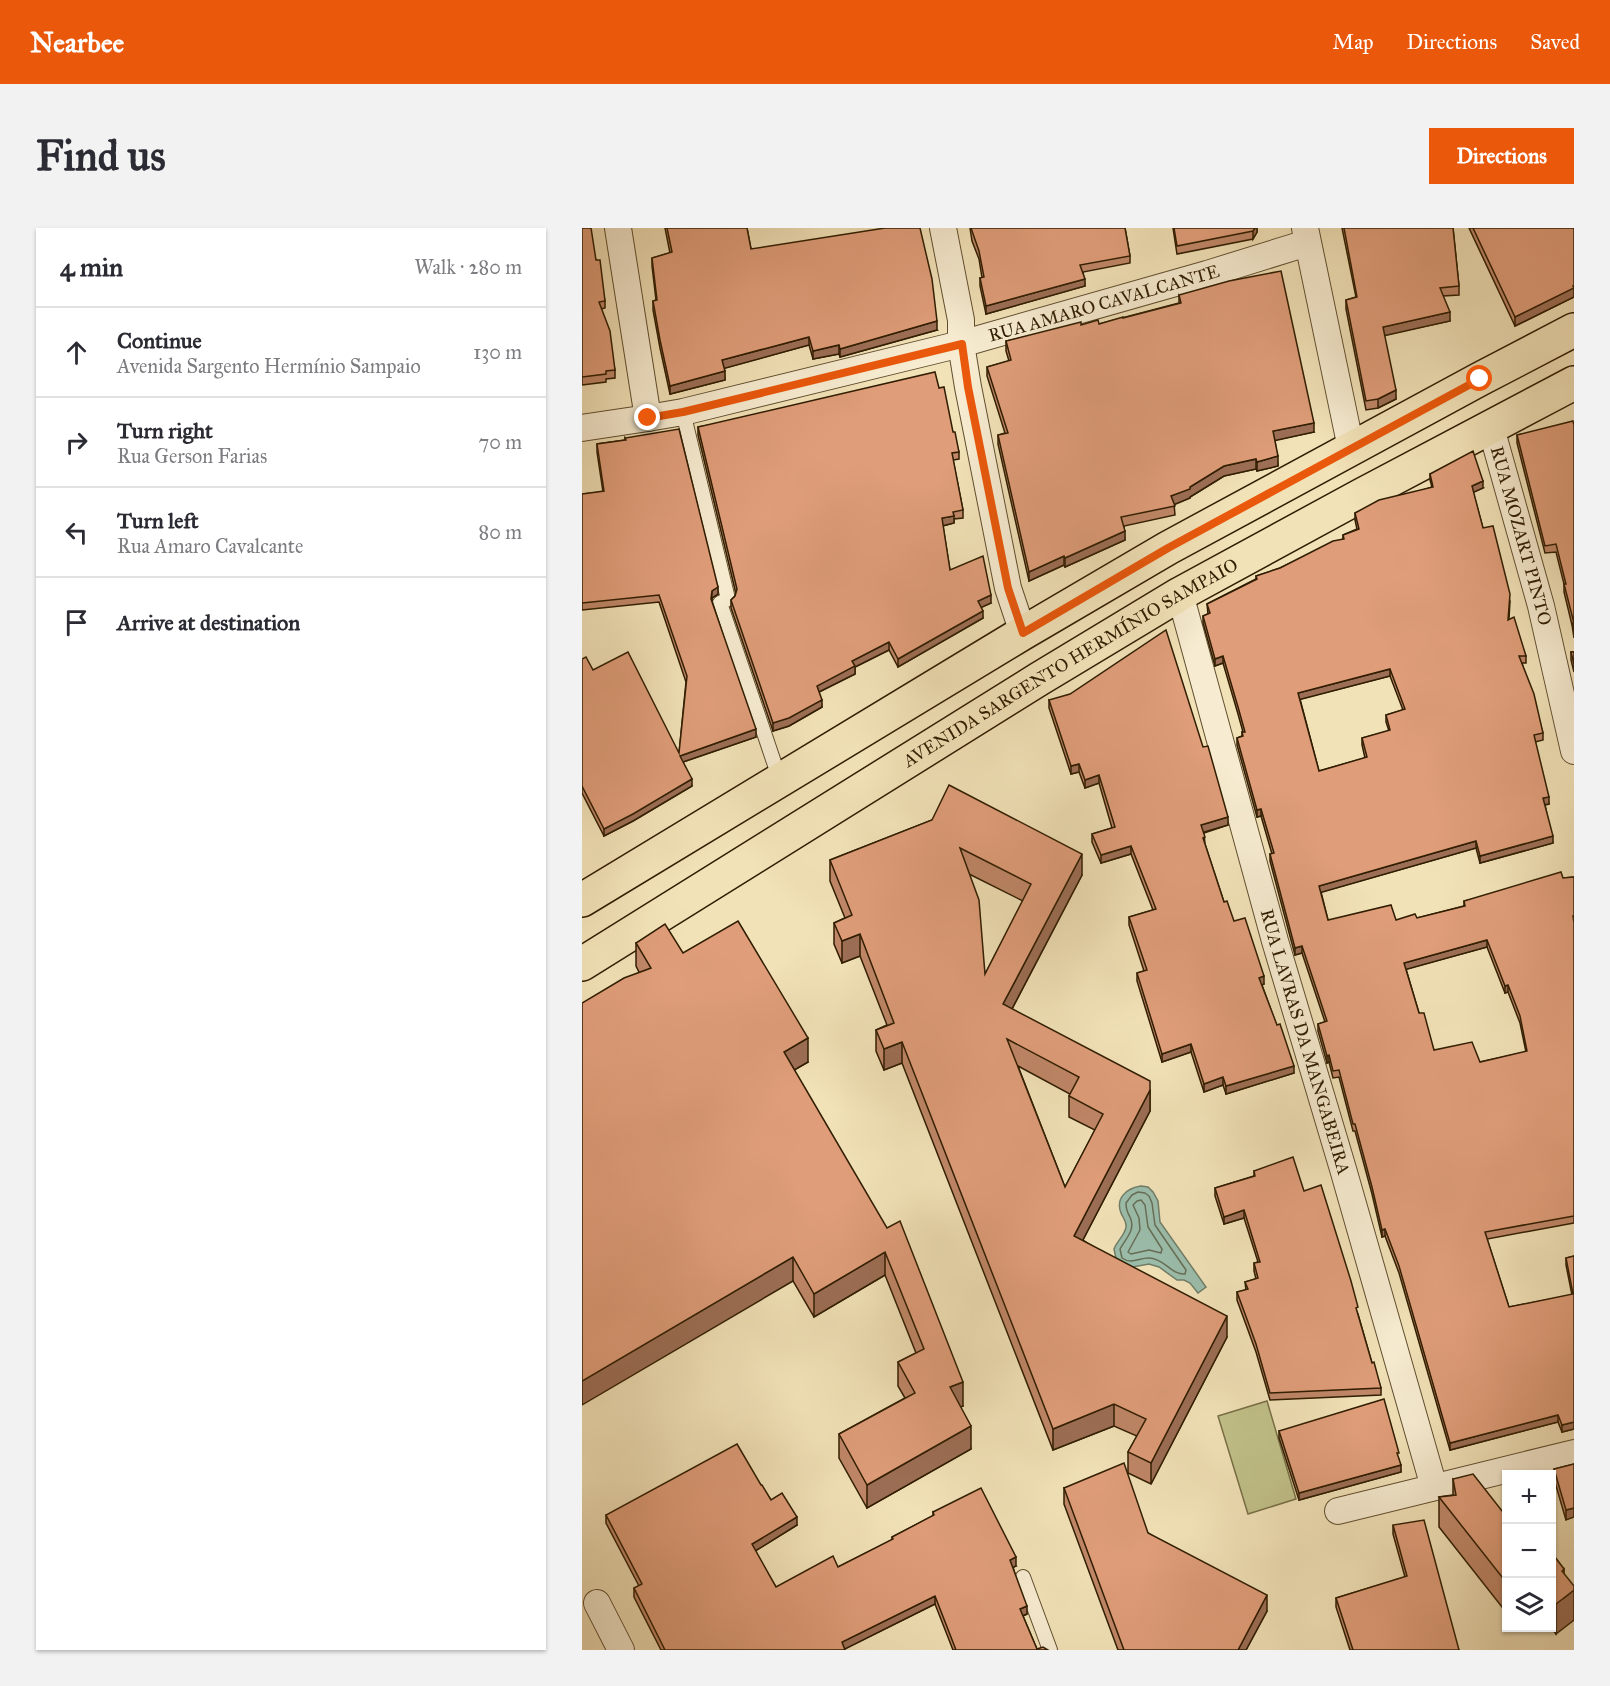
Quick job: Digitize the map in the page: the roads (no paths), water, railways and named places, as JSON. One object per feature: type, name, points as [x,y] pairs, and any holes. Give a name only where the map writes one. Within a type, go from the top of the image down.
[{"type":"main road","points":[[582,900],[1168,548],[1574,330]]},
{"type":"main road","name":"AVENIDA SARGENTO HERMÍNIO SAMPAIO","points":[[582,964],[1180,594],[1574,383]]},
{"type":"street","points":[[618,228],[648,418]]},
{"type":"street","points":[[943,228],[961,321],[968,387],[1008,588],[1023,633]]},
{"type":"street","points":[[1306,235],[1352,448]]},
{"type":"street","name":"RUA AMARO CAVALCANTE","points":[[582,428],[683,412],[962,344],[1207,274],[1306,235]]},
{"type":"street","name":"RUA MOZART PINTO","points":[[1491,428],[1540,606],[1574,751]]},
{"type":"street","name":"RUA LAVRAS DA MANGABEIRA","points":[[1180,594],[1275,941],[1434,1487]]},
{"type":"street","points":[[1338,1511],[1574,1452]]},
{"type":"street","points":[[597,1603],[621,1650]]},
{"type":"lane","points":[[683,412],[728,599],[720,603],[780,780]]},
{"type":"lane","points":[[1023,1577],[1050,1650]]},
{"type":"water","points":[[1141,1186],[1148,1187],[1153,1192],[1158,1201],[1160,1222],[1206,1287],[1198,1293],[1190,1283],[1177,1280],[1159,1267],[1149,1264],[1127,1268],[1117,1263],[1114,1249],[1126,1225],[1120,1208],[1121,1198],[1127,1191]]}]
